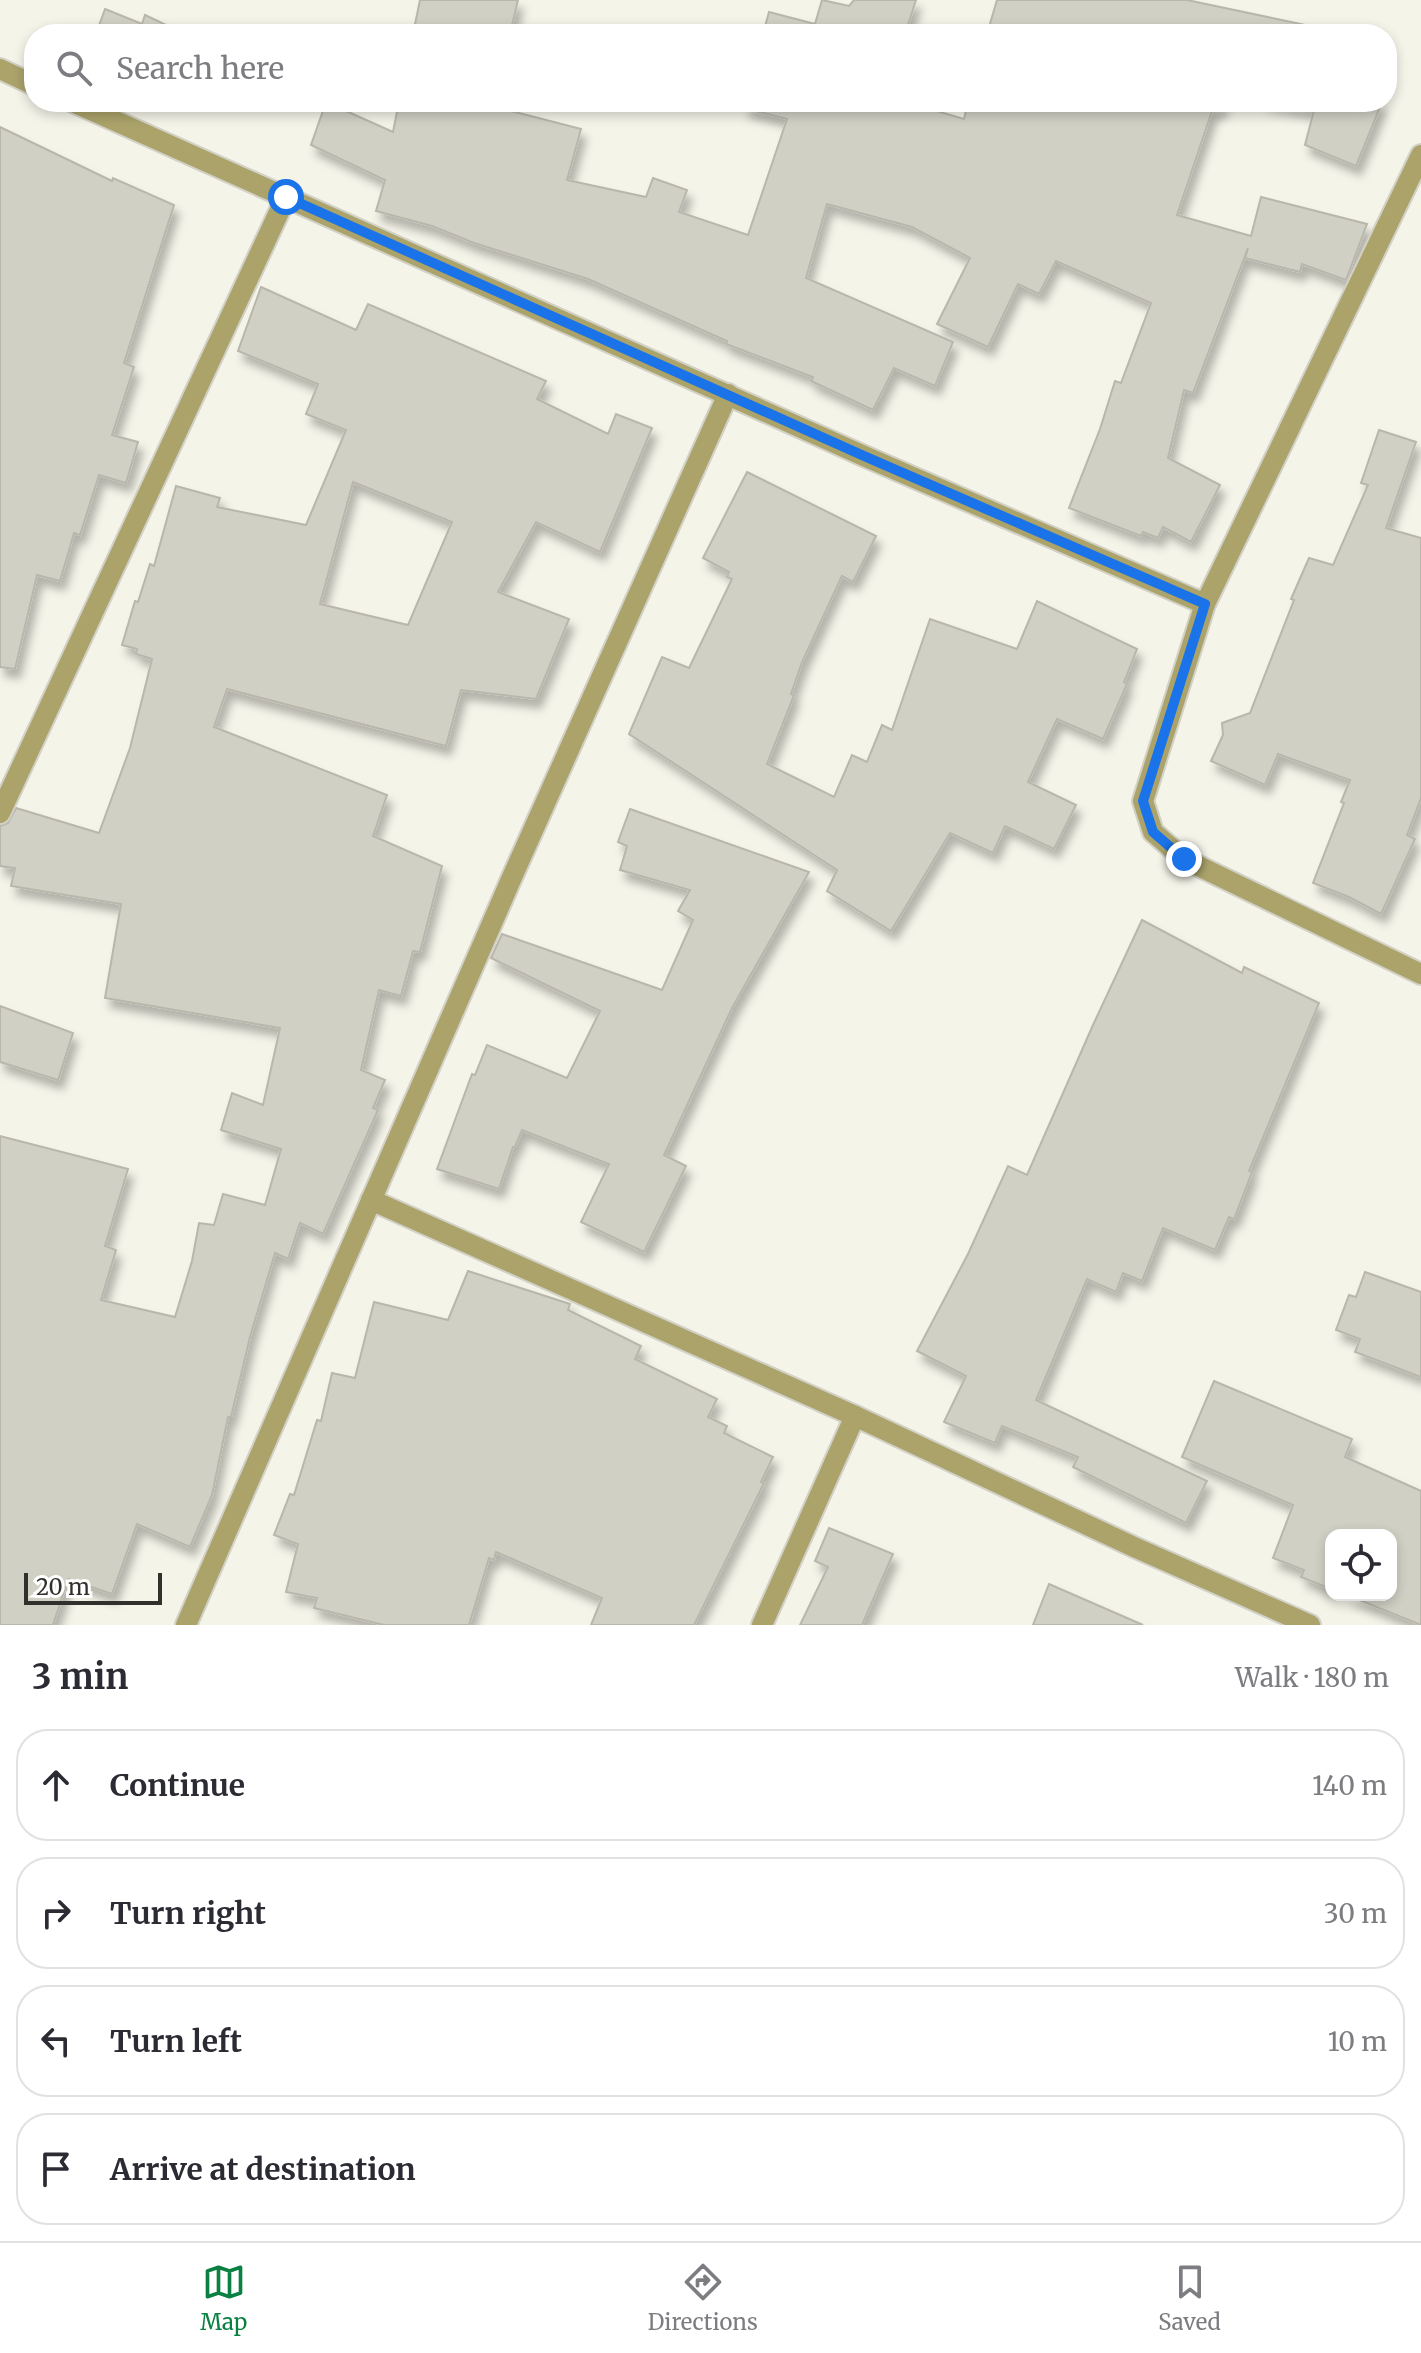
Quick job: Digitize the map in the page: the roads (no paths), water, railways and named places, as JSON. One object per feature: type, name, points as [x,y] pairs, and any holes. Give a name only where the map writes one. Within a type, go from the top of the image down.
[{"type":"street","points":[[0,69],[24,80]]},
{"type":"street","points":[[95,112],[1205,604]]},
{"type":"street","points":[[1421,155],[1205,604],[1143,801],[1153,832],[1184,859],[1421,974]]},
{"type":"street","points":[[0,813],[286,197]]},
{"type":"street","points":[[186,1625],[728,394]]},
{"type":"street","points":[[371,1200],[855,1416],[1310,1625]]},
{"type":"street","points":[[762,1625],[855,1416]]}]
